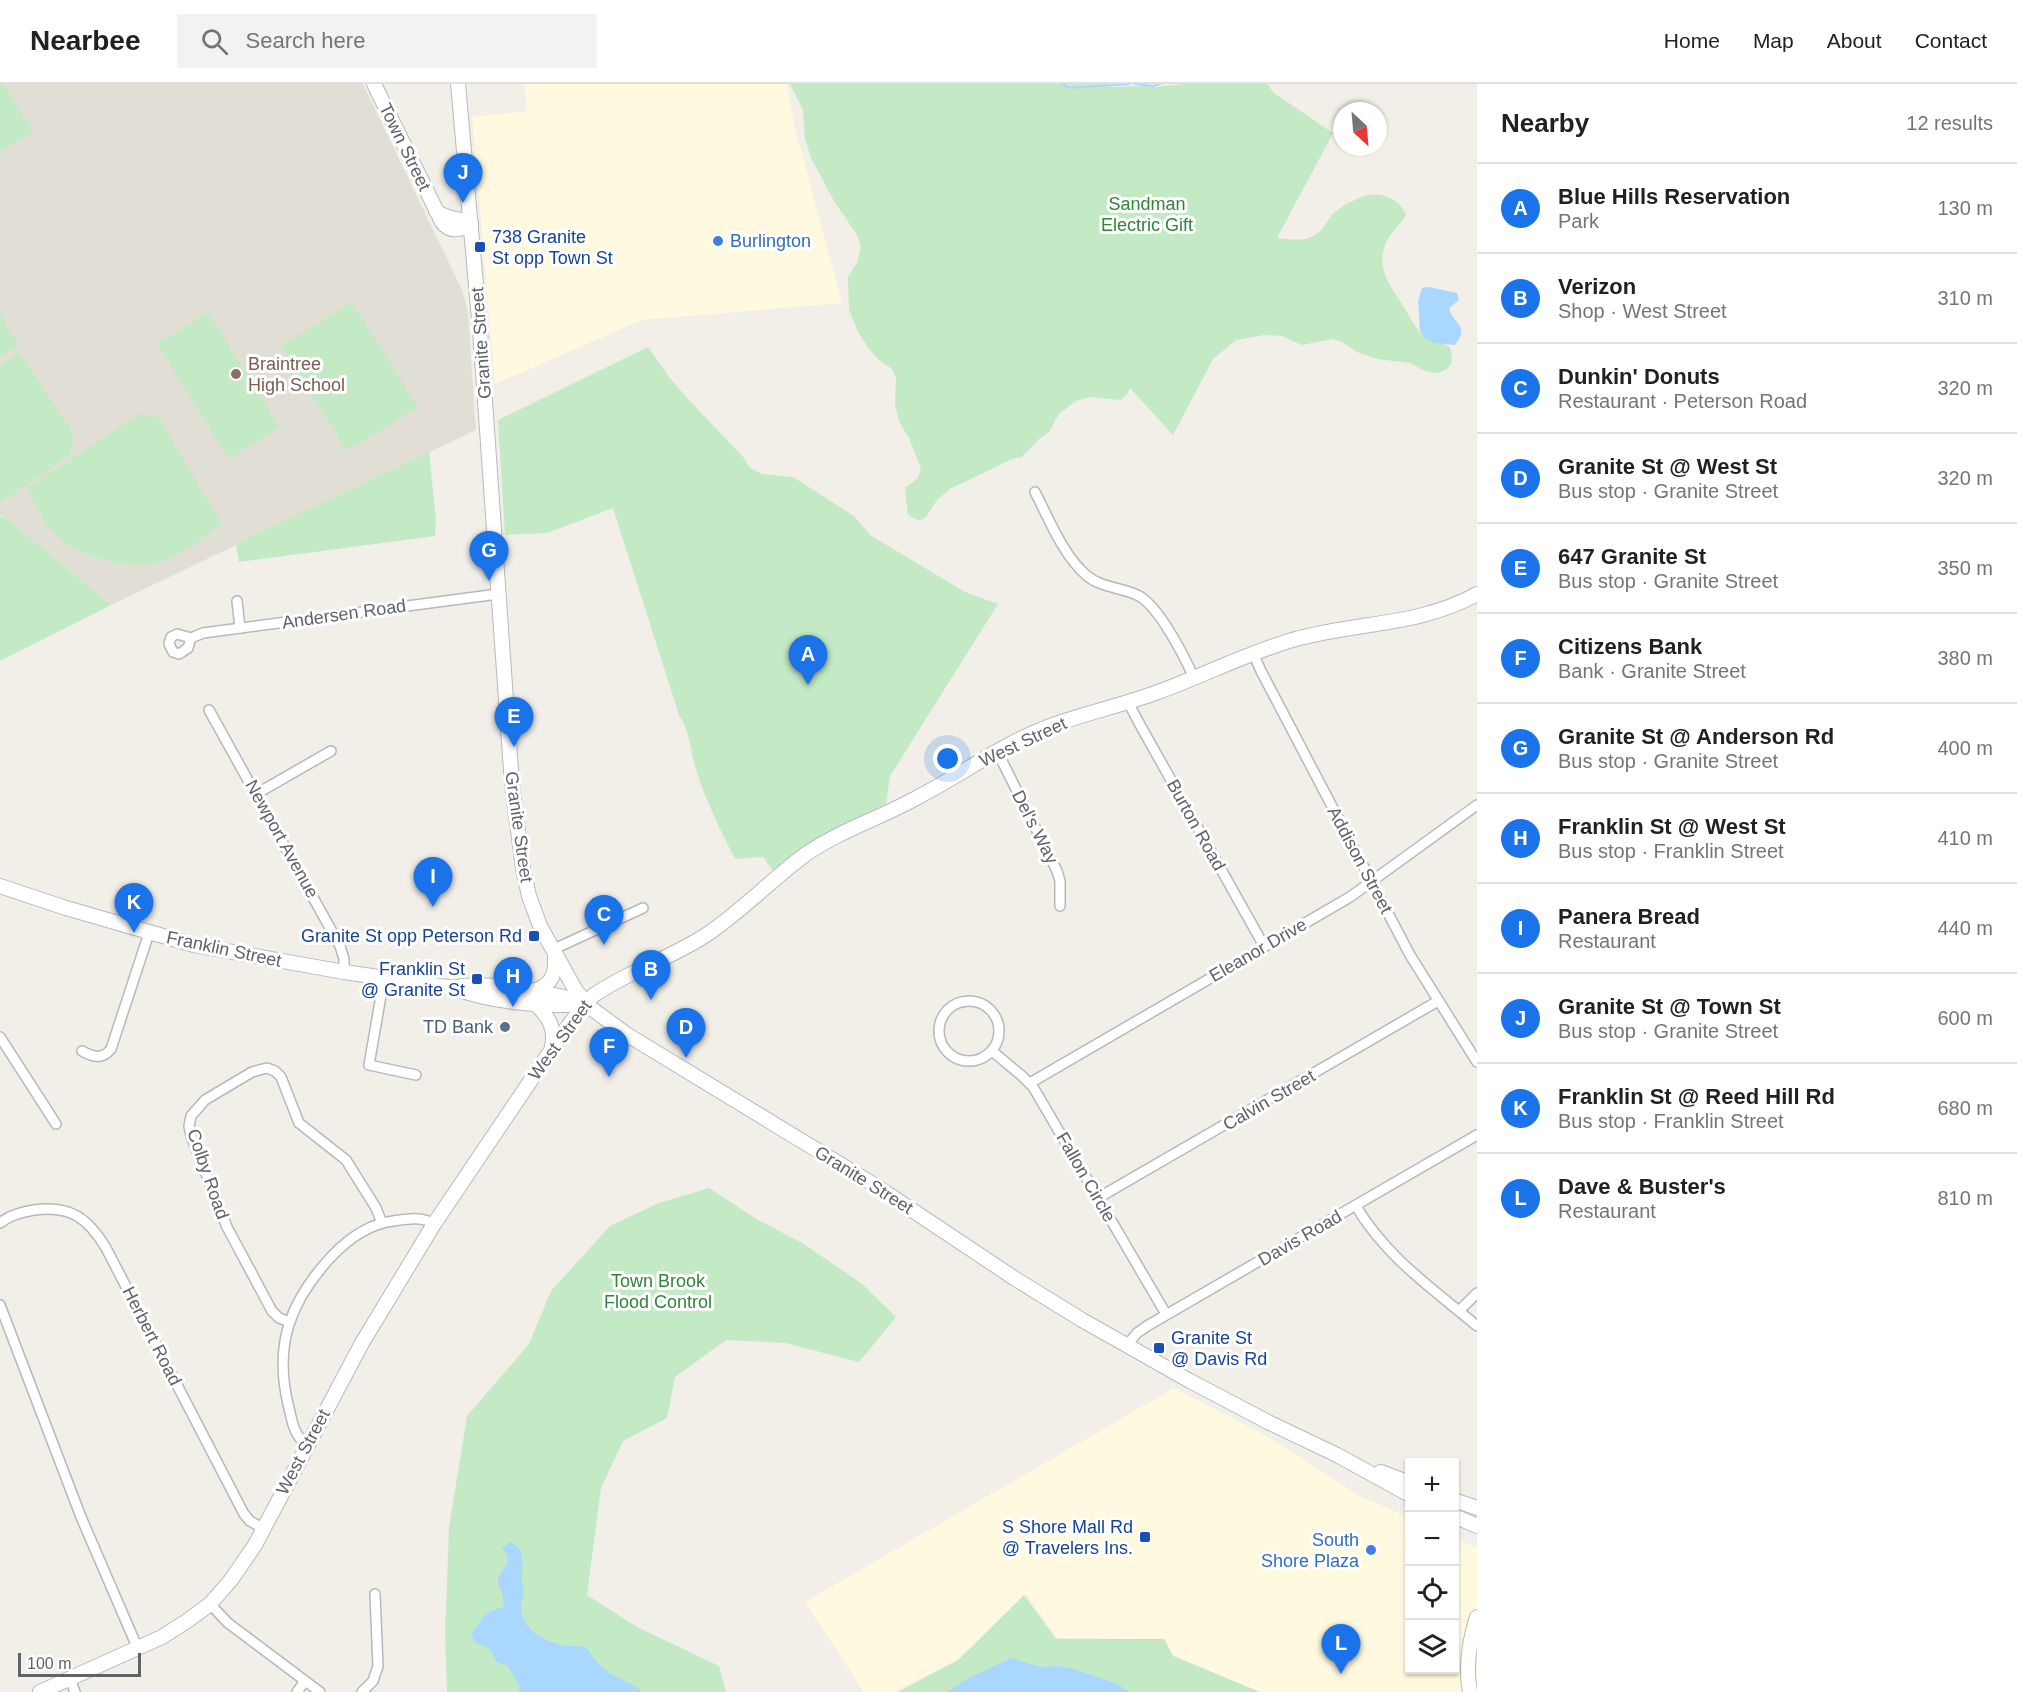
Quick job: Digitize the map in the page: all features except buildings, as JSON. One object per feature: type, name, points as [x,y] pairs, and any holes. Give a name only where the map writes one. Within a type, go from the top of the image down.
[{"type":"main road","name":"Town Street","points":[[374,84],[444,226],[450,230],[458,230],[471,224]]},
{"type":"main road","name":"Granite Street","points":[[458,84],[480,330],[511,777],[520,857],[532,904],[553,952],[585,1003],[626,1034],[876,1186],[1014,1278],[1238,1407],[1337,1455],[1405,1492]]},
{"type":"main road","name":"West Street","points":[[40,1692],[72,1686],[178,1627],[210,1604],[237,1572],[264,1529],[362,1343],[434,1224],[551,1049],[585,1003],[602,990],[709,933],[796,862],[830,839],[919,797],[997,751],[1050,726],[1128,702],[1280,643],[1318,633],[1426,616],[1477,594]]},
{"type":"main road","name":"Franklin Street","points":[[0,886],[149,933],[225,951],[384,978],[454,988],[477,984],[533,998],[560,996],[585,1003]]},
{"type":"main road","points":[[551,1049],[554,1038],[551,1023],[533,998],[552,979],[555,967],[553,952]]},
{"type":"main road","name":"Granite Street","points":[[1337,1455],[1405,1481]]},
{"type":"main road","points":[[1459,1501],[1477,1508]]},
{"type":"main road","points":[[1459,1518],[1477,1527]]},
{"type":"main road","points":[[1470,1692],[1467,1667],[1477,1617]]},
{"type":"street","points":[[1035,492],[1077,566],[1099,584],[1135,594],[1149,602],[1160,617],[1194,678]]},
{"type":"street","name":"Andersen Road","points":[[191,638],[203,633],[498,594]]},
{"type":"street","points":[[237,602],[240,628]]},
{"type":"street","name":"Addison Street","points":[[1253,653],[1410,956],[1477,1062]]},
{"type":"street","name":"Burton Road","points":[[1128,702],[1264,946]]},
{"type":"street","name":"Newport Avenue","points":[[209,710],[340,946],[344,959],[344,972]]},
{"type":"street","points":[[256,794],[331,751]]},
{"type":"street","name":"Del's Way","points":[[997,751],[1058,872],[1060,906]]},
{"type":"street","name":"Eleanor Drive","points":[[1030,1083],[1341,902],[1477,805]]},
{"type":"street","points":[[553,952],[643,908]]},
{"type":"street","points":[[82,1051],[99,1057],[111,1049],[149,933]]},
{"type":"street","points":[[384,978],[369,1065],[416,1075]]},
{"type":"street","points":[[967,1001],[980,1003],[990,1009],[997,1020],[999,1032],[992,1051],[981,1058],[969,1061],[957,1059],[947,1051],[939,1032],[941,1020],[948,1010],[967,1001]]},
{"type":"street","name":"Calvin Street","points":[[1098,1198],[1438,1001]]},
{"type":"street","points":[[0,1037],[56,1124]]},
{"type":"street","name":"Fallon Circle","points":[[992,1051],[1030,1083],[1166,1314]]},
{"type":"street","name":"Colby Road","points":[[290,1322],[279,1318],[272,1311],[223,1219],[191,1136],[190,1121],[196,1108],[246,1074],[263,1068],[275,1071],[281,1077],[299,1123],[346,1160],[376,1208],[382,1223]]},
{"type":"street","name":"Davis Road","points":[[1127,1345],[1142,1329],[1166,1314],[1477,1135]]},
{"type":"street","points":[[1356,1206],[1370,1227],[1400,1262],[1477,1326]]},
{"type":"street","name":"Herbert Road","points":[[0,1223],[19,1213],[56,1209],[75,1214],[94,1230],[106,1248],[244,1514],[250,1521],[264,1529]]},
{"type":"street","points":[[307,1444],[296,1432],[283,1381],[283,1353],[297,1303],[307,1286],[330,1258],[354,1236],[382,1223],[417,1218],[434,1224]]},
{"type":"street","points":[[1459,1311],[1477,1293]]},
{"type":"street","points":[[0,1305],[84,1524],[138,1649]]},
{"type":"street","points":[[362,1692],[373,1681],[378,1666],[375,1594]]},
{"type":"street","points":[[210,1604],[228,1623],[320,1692]]},
{"type":"street","points":[[297,1692],[305,1681]]},
{"type":"shaded area","name":"Braintree High School","points":[[0,84],[363,84],[463,292],[468,313],[476,430],[111,605],[0,515]]},
{"type":"shaded area","points":[[524,84],[787,84],[795,128],[842,303],[642,320],[495,384],[472,117],[527,111]]},
{"type":"shaded area","points":[[1174,1388],[1267,1436],[1358,1495],[1405,1516],[1405,1674],[1459,1674],[1459,1540],[1477,1548],[1477,1692],[1259,1692],[1173,1655],[1165,1639],[1057,1638],[1026,1594],[959,1659],[894,1692],[864,1692],[805,1602]]},
{"type":"green space","points":[[0,84],[3,84],[33,131],[0,152]]},
{"type":"green space","name":"Sandman Electric Gift","points":[[790,84],[1107,84],[1111,87],[1157,87],[1182,84],[1267,84],[1274,93],[1333,133],[1277,238],[1298,240],[1313,236],[1338,209],[1365,196],[1374,194],[1386,196],[1396,202],[1406,215],[1385,245],[1384,272],[1418,330],[1430,340],[1449,346],[1452,354],[1451,364],[1446,370],[1437,373],[1425,371],[1410,363],[1377,359],[1332,339],[1302,345],[1282,336],[1264,335],[1236,340],[1213,359],[1173,435],[1130,388],[1121,400],[1089,397],[1076,401],[1059,414],[1049,432],[1022,457],[1012,459],[950,489],[937,500],[926,517],[919,521],[908,515],[905,488],[917,479],[921,469],[910,440],[899,421],[895,404],[896,377],[891,368],[869,349],[858,332],[849,310],[848,277],[858,261],[861,246],[857,235],[834,201],[811,158],[805,139],[803,110]]},
{"type":"green space","points":[[352,302],[418,407],[347,451],[281,346]]},
{"type":"green space","points":[[208,312],[280,427],[229,459],[157,344]]},
{"type":"green space","points":[[0,313],[19,345],[0,357]]},
{"type":"green space","points":[[648,347],[669,377],[744,458],[749,467],[762,474],[793,477],[854,516],[870,535],[965,592],[998,604],[890,776],[886,804],[813,841],[773,871],[763,857],[735,859],[710,806],[697,773],[688,736],[679,715],[613,508],[547,533],[505,535],[498,420]]},
{"type":"green space","points":[[19,352],[73,432],[71,454],[0,503],[0,365]]},
{"type":"green space","points":[[141,413],[159,418],[222,524],[194,544],[164,561],[132,565],[81,552],[59,538],[50,528],[27,488]]},
{"type":"green space","points":[[429,452],[436,520],[435,536],[239,562],[236,544]]},
{"type":"green space","points":[[0,516],[9,520],[111,605],[0,661]]},
{"type":"green space","name":"Town Brook Flood Control","points":[[709,1188],[758,1220],[802,1243],[845,1272],[862,1284],[896,1317],[859,1362],[785,1343],[726,1340],[675,1377],[667,1418],[623,1441],[601,1488],[587,1595],[637,1627],[719,1666],[726,1692],[447,1692],[445,1635],[449,1528],[467,1416],[529,1344],[551,1291],[610,1226],[659,1203]]},
{"type":"green space","points":[[1024,1595],[1056,1639],[1164,1639],[1173,1656],[1260,1692],[898,1692],[958,1660]]},
{"type":"water","points":[[1429,287],[1457,293],[1459,300],[1449,308],[1461,328],[1455,345],[1434,343],[1424,337],[1420,331],[1418,301],[1422,288]]},
{"type":"water","points":[[510,1542],[516,1545],[521,1555],[524,1592],[521,1609],[529,1628],[538,1636],[551,1642],[587,1648],[606,1670],[642,1692],[522,1692],[508,1666],[496,1662],[490,1649],[474,1642],[472,1633],[486,1613],[503,1607],[498,1579],[508,1563],[507,1555],[502,1548]]},
{"type":"water","points":[[1011,1658],[1041,1667],[1071,1668],[1115,1683],[1130,1692],[947,1692],[967,1679]]},
{"type":"waterway","points":[[1061,84],[1070,88],[1129,84]]},
{"type":"waterway","points":[[1135,84],[1153,86],[1160,84]]},
{"type":"place","name":"Granite St @ Town St","points":[[463,203]]},
{"type":"place","name":"Burlington","points":[[718,241]]},
{"type":"place","name":"738 Granite St opp Town St","points":[[480,247]]},
{"type":"place","name":"Braintree High School","points":[[236,374]]},
{"type":"place","name":"Granite St @ Anderson Rd","points":[[489,581]]},
{"type":"place","name":"Blue Hills Reservation","points":[[808,685]]},
{"type":"place","name":"647 Granite St","points":[[514,747]]},
{"type":"place","name":"Panera Bread","points":[[433,907]]},
{"type":"place","name":"Franklin St @ Reed Hill Rd","points":[[134,933]]},
{"type":"place","name":"Granite St opp Peterson Rd","points":[[534,936]]},
{"type":"place","name":"Dunkin' Donuts","points":[[604,945]]},
{"type":"place","name":"Franklin St @ Granite St","points":[[477,979]]},
{"type":"place","name":"Verizon","points":[[651,1000]]},
{"type":"place","name":"Franklin St @ West St","points":[[513,1007]]},
{"type":"place","name":"TD Bank","points":[[505,1027]]},
{"type":"place","name":"Granite St @ West St","points":[[686,1058]]},
{"type":"place","name":"Citizens Bank","points":[[609,1077]]},
{"type":"place","name":"Granite St @ Davis Rd","points":[[1159,1348]]},
{"type":"place","name":"S Shore Mall Rd @ Travelers Ins.","points":[[1145,1537]]},
{"type":"place","name":"South Shore Plaza","points":[[1371,1550]]},
{"type":"place","name":"Dave & Buster's","points":[[1341,1674]]}]
